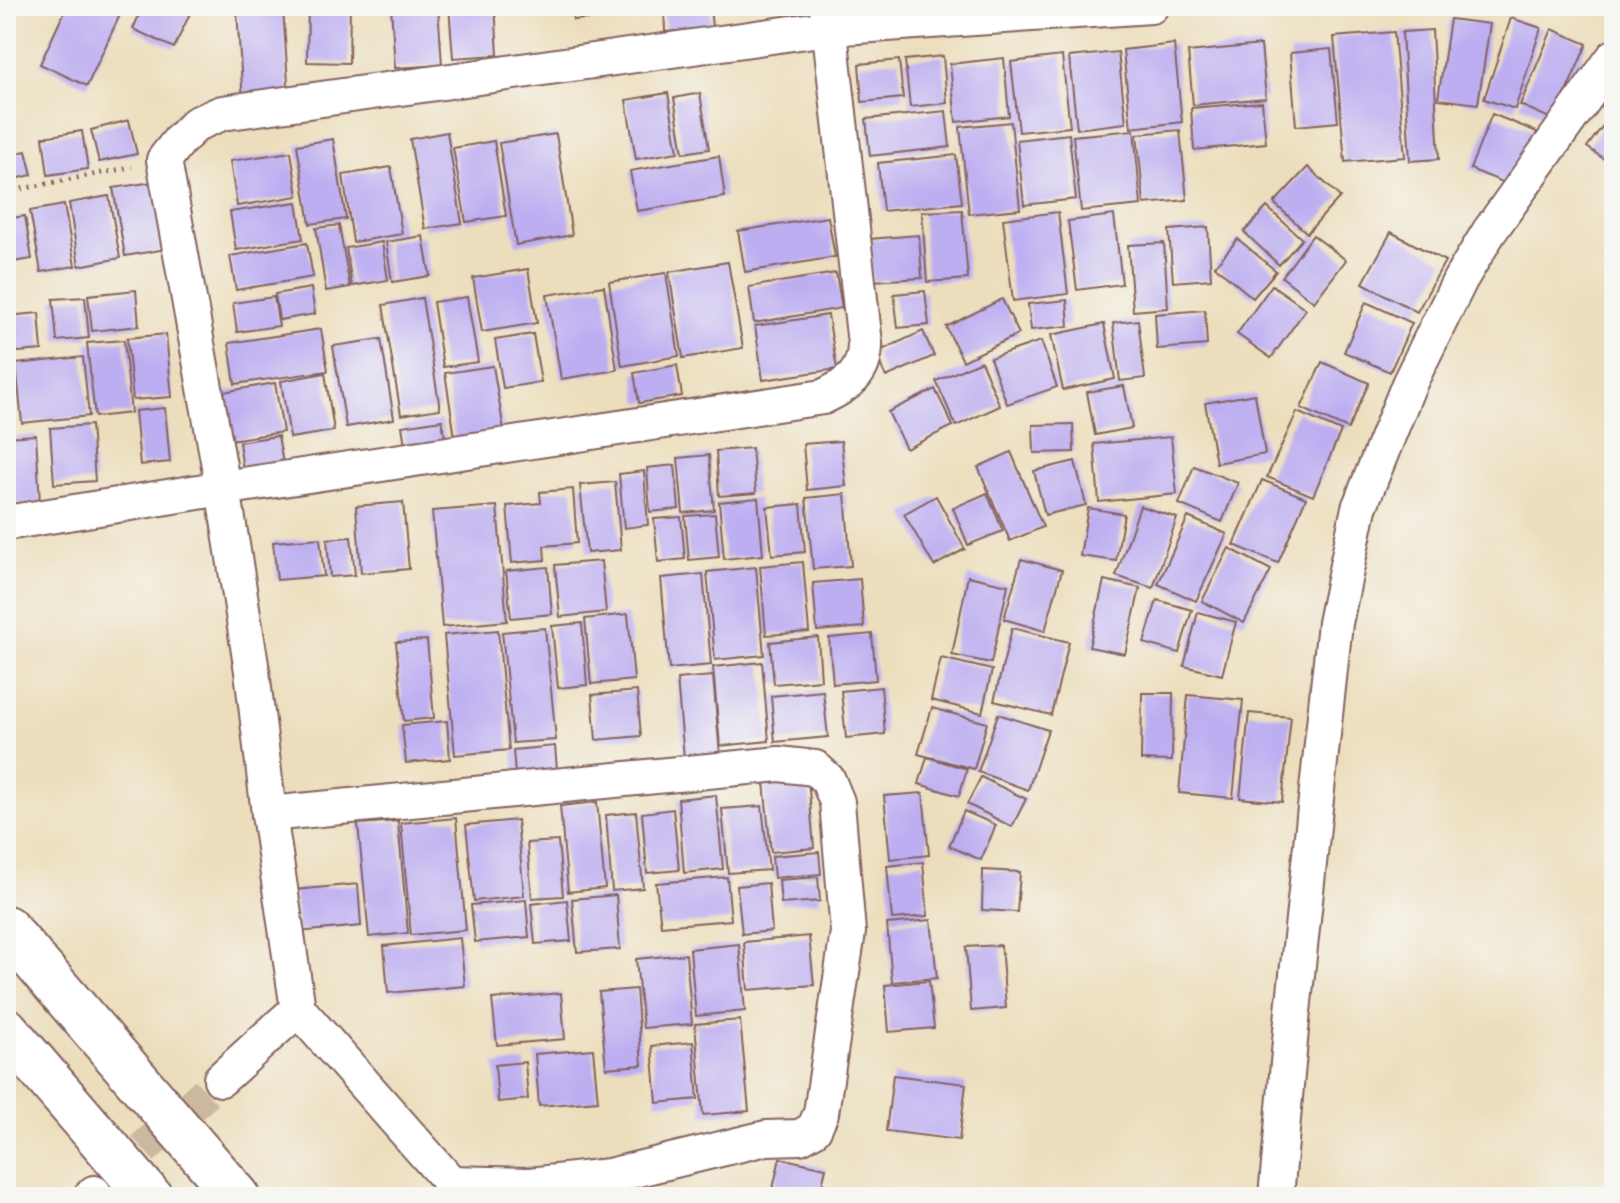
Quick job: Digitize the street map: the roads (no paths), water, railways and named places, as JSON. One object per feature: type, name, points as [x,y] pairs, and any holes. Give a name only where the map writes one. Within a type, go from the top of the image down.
[{"type":"highway","points":[[6,928],[238,1197]]},
{"type":"highway","points":[[6,1030],[150,1197]]},
{"type":"street","points":[[269,814],[779,764],[815,768],[828,780],[837,802],[848,932],[821,1113],[814,1129],[800,1137],[766,1138],[609,1176],[459,1190],[298,1009],[269,814],[252,671],[223,488],[164,160],[196,124],[222,113],[828,17],[1151,6]]},
{"type":"street","points":[[6,523],[823,397],[842,388],[860,368],[865,356],[865,344],[828,17]]},
{"type":"street","points":[[1276,1197],[1335,623],[1359,508],[1409,384],[1460,280],[1489,232],[1614,57]]},
{"type":"street","points":[[221,1079],[298,1009]]},
{"type":"tunnel","points":[[105,1183],[221,1079]]}]
